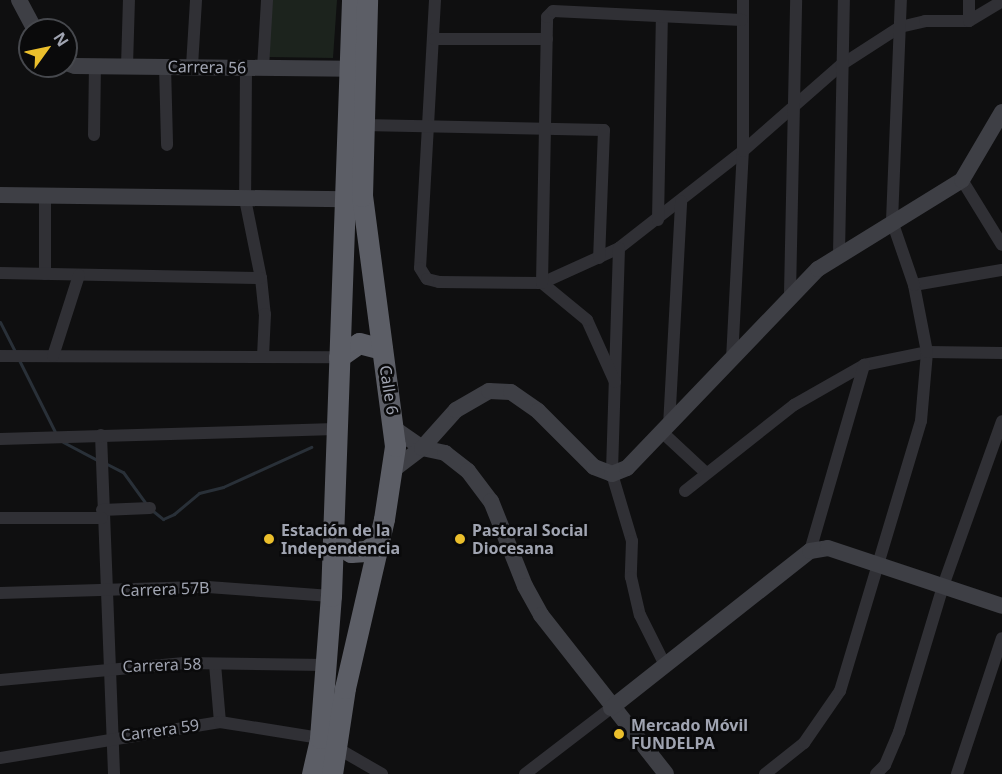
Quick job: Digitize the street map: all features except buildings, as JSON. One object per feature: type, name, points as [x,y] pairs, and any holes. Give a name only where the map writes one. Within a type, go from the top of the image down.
[{"type":"highway","name":"Calle 6","points":[[332,774],[325,665],[331,596],[331,531],[352,0]]},
{"type":"highway","name":"Calle 6","points":[[312,774],[329,743],[345,688],[394,469],[395,429],[362,196],[367,0]]},
{"type":"highway","points":[[339,357],[359,343],[382,349]]},
{"type":"highway","points":[[331,531],[338,544],[351,552],[366,551],[379,542]]},
{"type":"street","points":[[127,66],[129,0]]},
{"type":"street","points":[[192,66],[196,0]]},
{"type":"street","points":[[264,68],[267,0]]},
{"type":"street","points":[[435,0],[420,267],[427,279],[542,283],[619,248],[658,220],[743,151],[841,65],[900,27],[925,21],[969,21],[1002,1]]},
{"type":"street","points":[[732,359],[743,151],[742,0]]},
{"type":"street","points":[[790,294],[796,0]]},
{"type":"street","points":[[839,254],[844,0]]},
{"type":"street","points":[[765,774],[804,743],[840,691],[921,421],[927,352],[914,285],[892,221],[901,0]]},
{"type":"street","points":[[969,0],[969,21]]},
{"type":"street","points":[[25,2],[31,18]]},
{"type":"street","points":[[542,283],[547,129],[547,17],[553,11],[742,20]]},
{"type":"street","points":[[658,220],[662,17]]},
{"type":"street","points":[[434,39],[547,39]]},
{"type":"street","name":"Carrera 56","points":[[78,64],[349,69]]},
{"type":"street","points":[[94,135],[95,66]]},
{"type":"street","points":[[165,66],[167,145]]},
{"type":"street","points":[[246,68],[245,199],[261,278],[265,314],[263,357]]},
{"type":"street","points":[[394,469],[422,448],[456,410],[489,391],[511,392],[538,411],[594,467],[612,474],[627,468],[732,359],[790,294],[839,254],[892,221],[925,205],[962,180],[1002,112]]},
{"type":"street","points":[[363,125],[600,128],[607,135],[599,258]]},
{"type":"street","points":[[962,180],[1002,245]]},
{"type":"street","points":[[0,195],[45,198],[345,199]]},
{"type":"street","points":[[45,198],[45,274]]},
{"type":"street","points":[[681,201],[666,429],[706,473]]},
{"type":"street","points":[[619,248],[612,474],[632,541],[631,578],[640,615],[665,665]]},
{"type":"street","points":[[914,285],[1002,270]]},
{"type":"street","points":[[0,273],[261,278]]},
{"type":"street","points":[[53,356],[79,275]]},
{"type":"street","points":[[542,283],[587,320],[615,382]]},
{"type":"street","points":[[685,491],[794,405],[864,365],[927,352],[1002,353]]},
{"type":"street","points":[[4,356],[339,357]]},
{"type":"street","points":[[810,551],[864,365]]},
{"type":"street","points":[[876,774],[885,765],[899,732],[943,586],[1002,421]]},
{"type":"street","points":[[0,439],[336,429]]},
{"type":"street","points":[[395,429],[422,448],[445,453],[468,471],[491,501],[525,586],[541,615],[661,772]]},
{"type":"street","points":[[101,435],[102,514],[109,590],[114,774]]},
{"type":"street","points":[[0,518],[102,514],[150,508]]},
{"type":"street","points":[[525,774],[810,551],[828,548],[1002,606]]},
{"type":"street","name":"Carrera 57B","points":[[0,593],[208,587],[331,596]]},
{"type":"street","points":[[957,774],[1002,638]]},
{"type":"street","points":[[215,663],[220,722]]},
{"type":"street","name":"Carrera 58","points":[[0,680],[111,667],[215,663],[325,665]]},
{"type":"street","name":"Carrera 59","points":[[0,758],[113,737],[220,722],[329,743]]},
{"type":"street","points":[[329,743],[382,774]]},
{"type":"shaded area","points":[[272,0],[337,0],[333,58],[269,57]]},
{"type":"waterway","points":[[0,322],[15,352]]},
{"type":"waterway","points":[[19,360],[55,432]]},
{"type":"waterway","points":[[63,442],[99,461]]},
{"type":"waterway","points":[[153,511],[163,519],[174,514],[199,493],[223,487],[311,447]]},
{"type":"waterway","points":[[105,463],[123,472],[146,504]]},
{"type":"place","name":"Estación de la Independencia","points":[[269,539]]},
{"type":"place","name":"Pastoral Social Diocesana","points":[[460,539]]},
{"type":"place","name":"Mercado Móvil FUNDELPA","points":[[619,734]]}]
